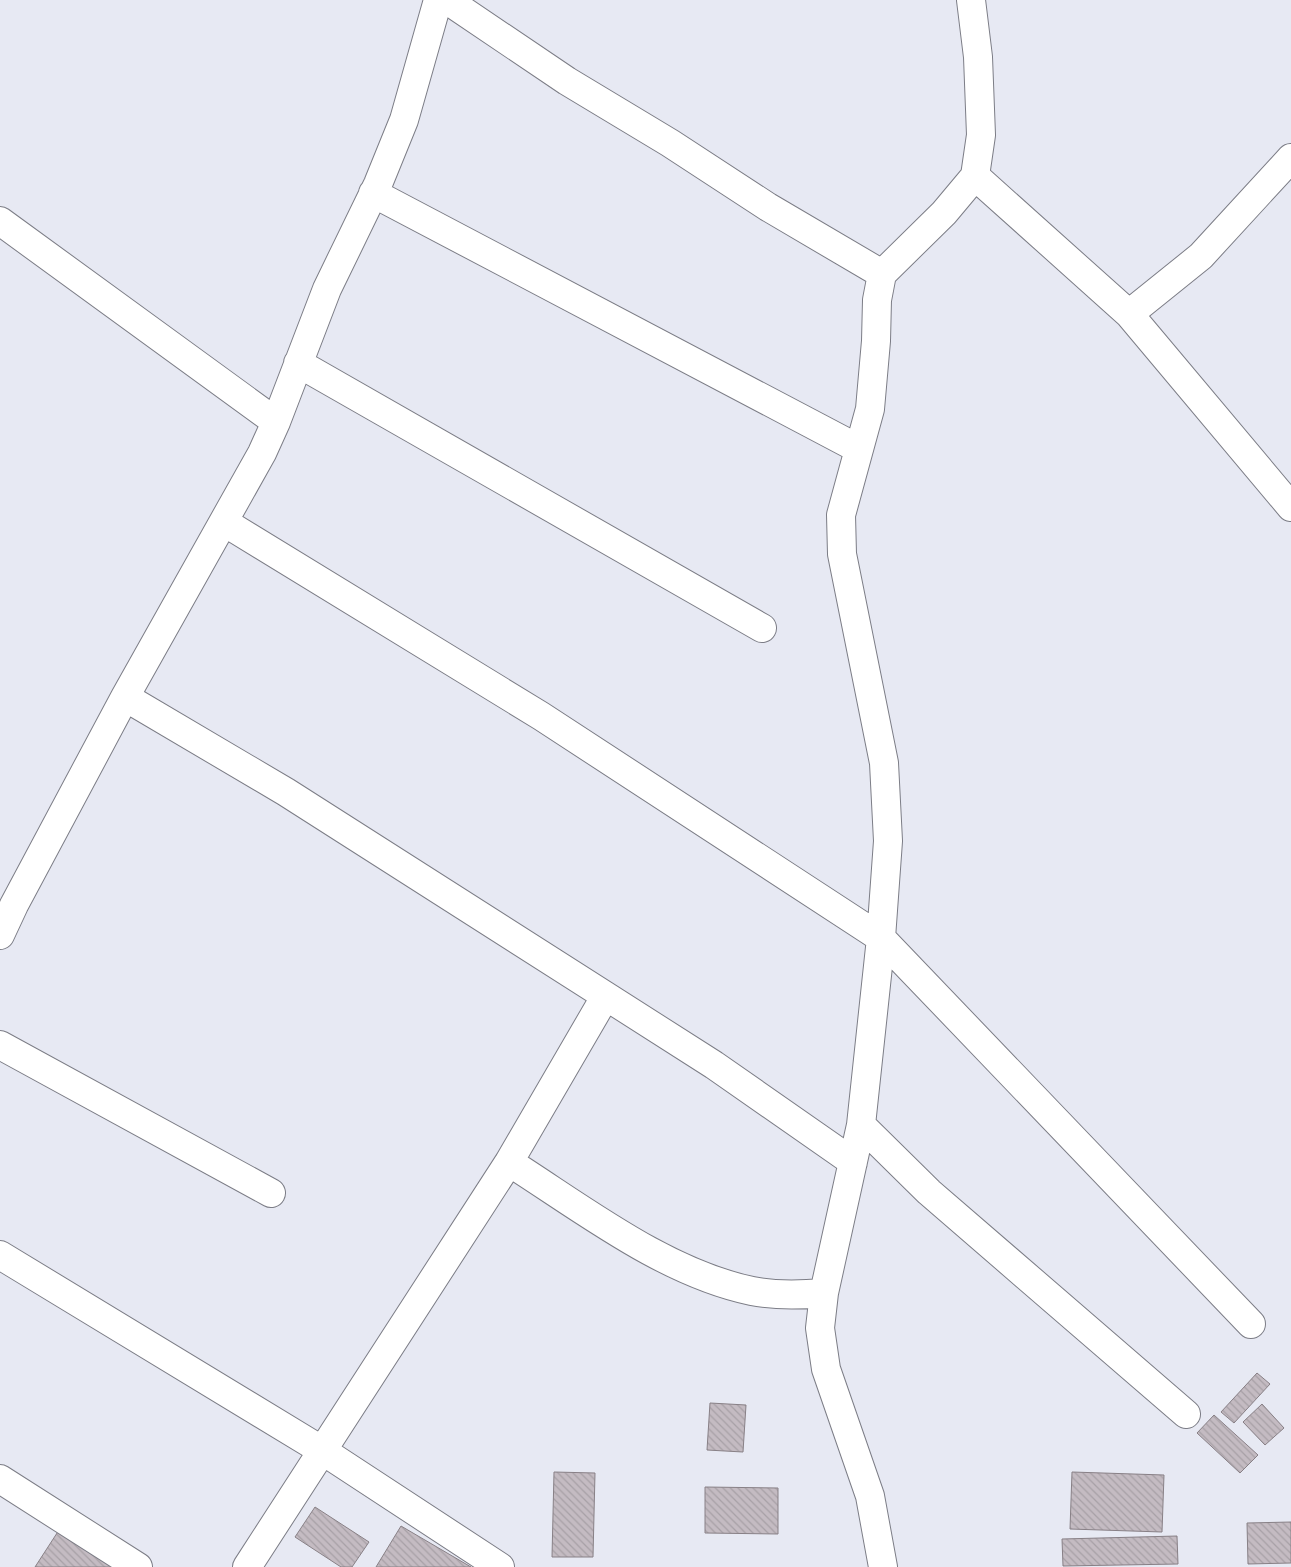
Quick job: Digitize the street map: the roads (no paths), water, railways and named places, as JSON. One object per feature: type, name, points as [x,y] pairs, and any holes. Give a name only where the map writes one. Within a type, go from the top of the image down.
[{"type":"street","points":[[0,935],[125,697],[224,522],[276,422],[327,289],[373,193],[404,120],[438,0]]},
{"type":"street","points":[[447,0],[567,81],[670,143],[768,208],[882,274]]},
{"type":"street","points":[[883,1567],[870,1496],[826,1369],[820,1328],[824,1293],[861,1125],[882,938],[888,841],[884,763],[842,554],[842,515],[870,409],[876,341],[877,300],[882,274],[944,213],[975,176],[981,135],[978,57],[971,0]]},
{"type":"street","points":[[1129,314],[1201,256],[1291,158]]},
{"type":"street","points":[[975,176],[1129,314],[1291,507]]},
{"type":"street","points":[[373,193],[859,448]]},
{"type":"street","points":[[0,221],[276,422]]},
{"type":"street","points":[[298,363],[762,628]]},
{"type":"street","points":[[224,522],[540,716],[882,938],[1251,1324]]},
{"type":"street","points":[[125,697],[286,792],[714,1065],[853,1162]]},
{"type":"street","points":[[247,1567],[508,1162],[606,997]]},
{"type":"street","points":[[0,1046],[272,1193]]},
{"type":"street","points":[[861,1125],[930,1192],[1186,1414]]},
{"type":"street","points":[[508,1162],[640,1245],[704,1277],[753,1292],[791,1296],[824,1293]]},
{"type":"street","points":[[0,1255],[323,1451],[500,1567]]},
{"type":"street","points":[[0,1479],[138,1567]]}]
